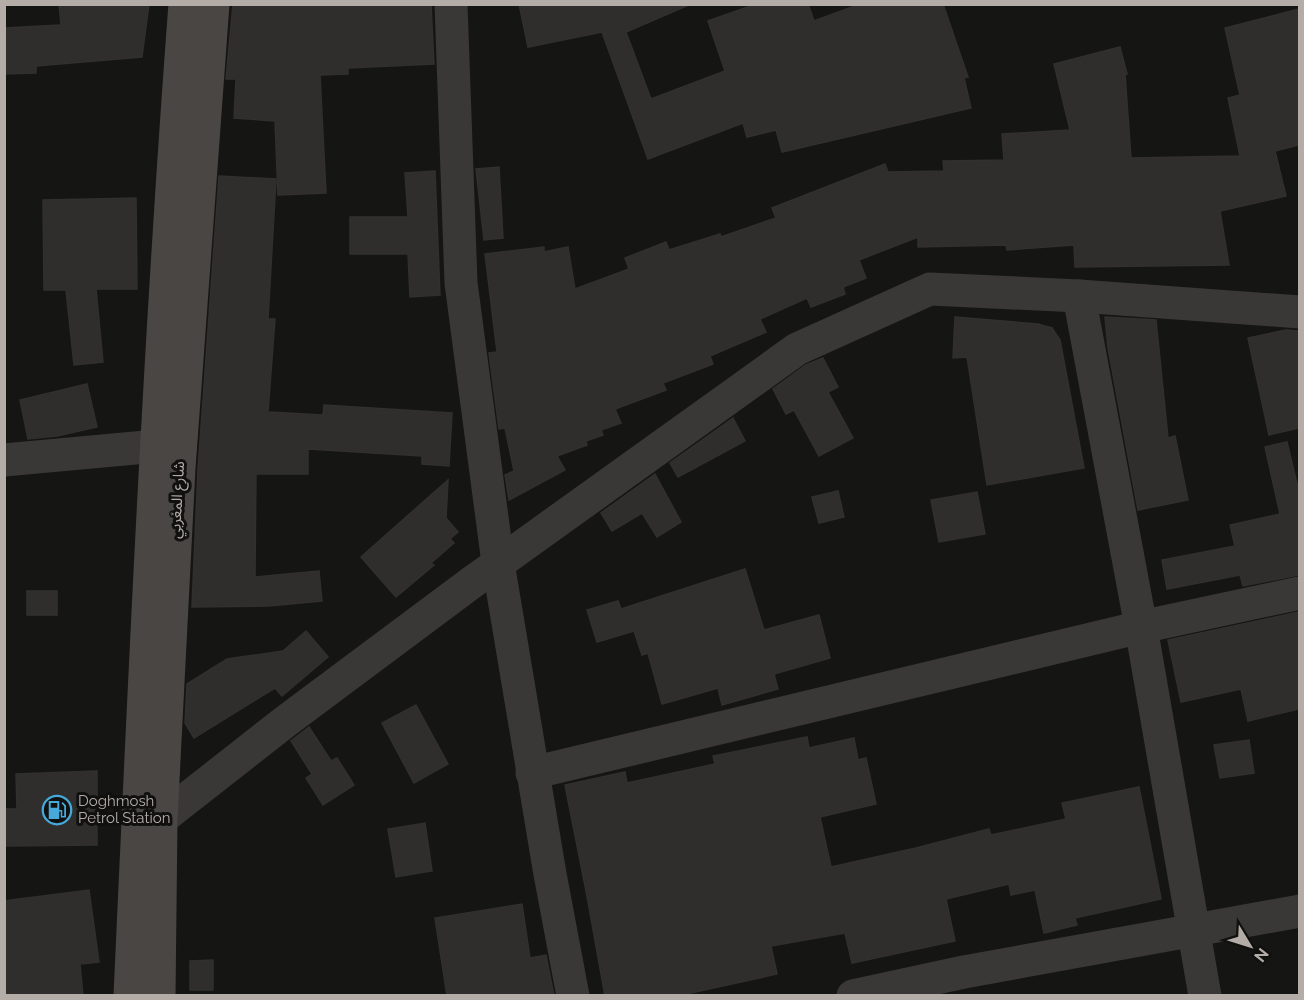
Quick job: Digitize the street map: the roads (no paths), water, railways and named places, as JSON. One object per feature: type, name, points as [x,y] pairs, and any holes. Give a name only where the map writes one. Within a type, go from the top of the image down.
[{"type":"main road","name":"شارع المغربي","points":[[130,996],[157,446],[174,148],[185,4]]},
{"type":"main road","name":"شارع المغربي","points":[[159,996],[161,819],[179,468],[213,4]]},
{"type":"street","points":[[451,4],[461,283],[498,563],[532,773],[573,996]]},
{"type":"street","points":[[161,819],[286,721],[498,563],[797,349],[930,289],[1299,312]]},
{"type":"street","points":[[1079,297],[1141,627],[1205,996]]},
{"type":"street","points":[[4,460],[157,446]]},
{"type":"street","points":[[532,773],[1141,627],[1299,593]]},
{"type":"street","points":[[853,996],[964,972],[1299,911]]},
{"type":"place","name":"Doghmosh Petrol Station","points":[[57,810]]}]
